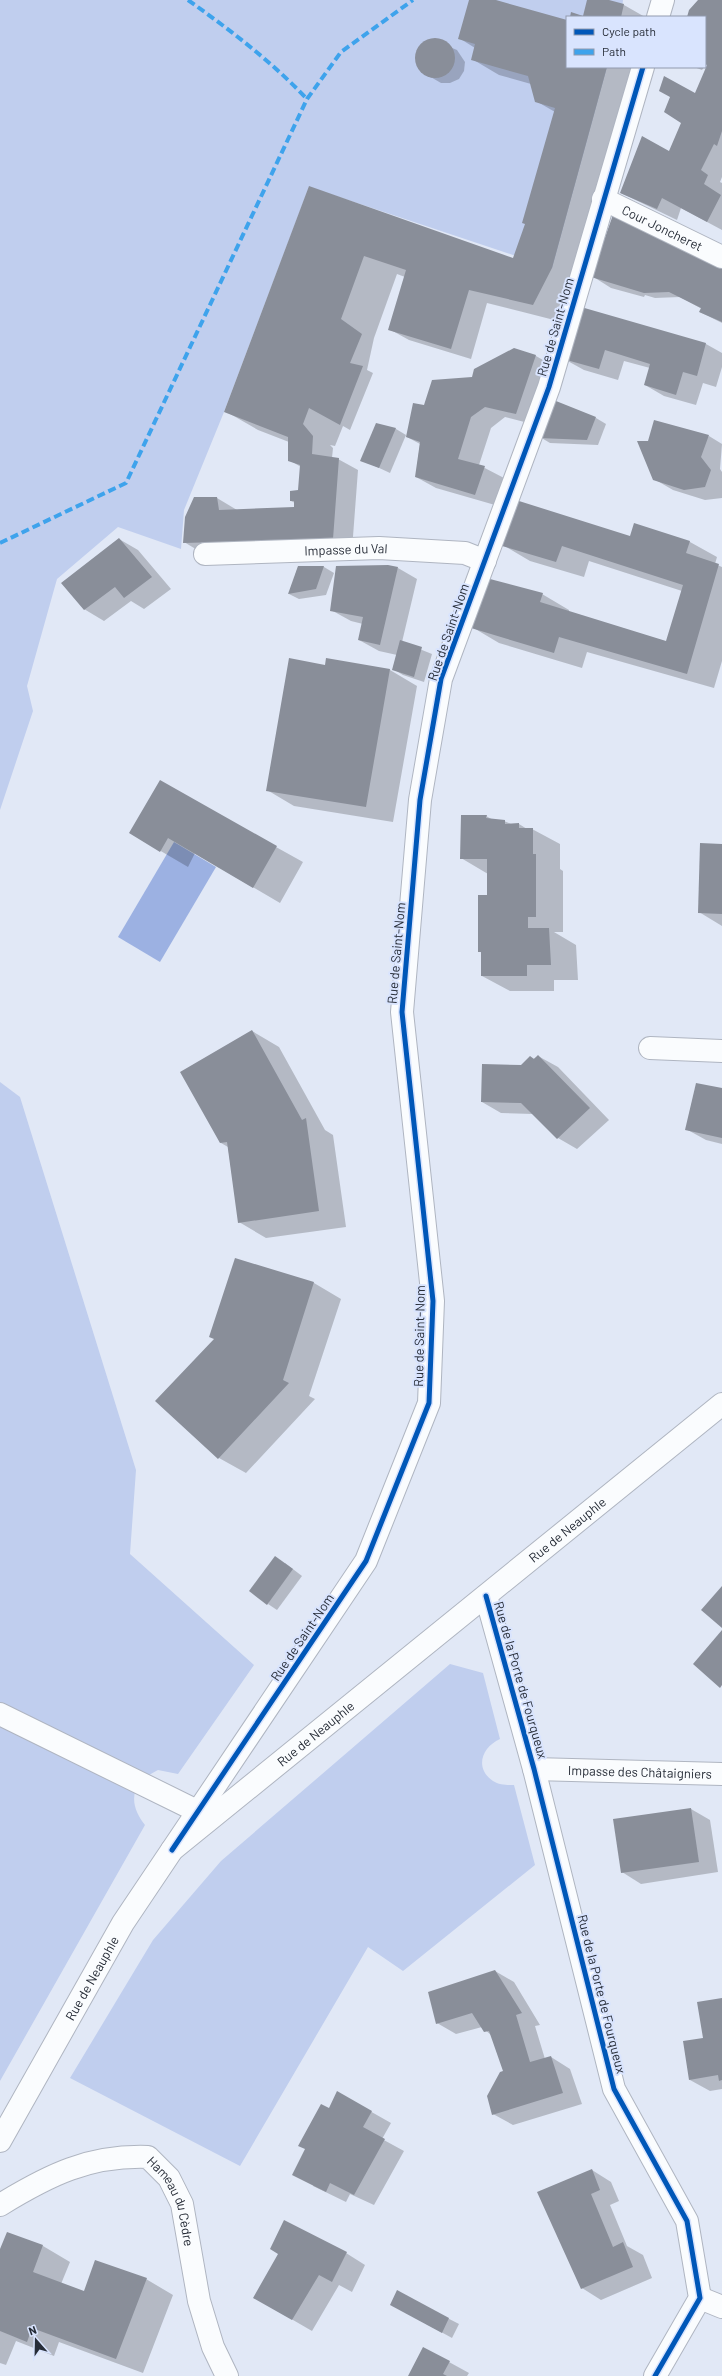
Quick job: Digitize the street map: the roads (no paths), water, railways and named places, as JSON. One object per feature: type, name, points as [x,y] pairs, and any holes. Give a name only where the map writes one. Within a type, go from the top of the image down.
[{"type":"street","points":[[658,16],[663,0]]},
{"type":"street","name":"Rue de Saint-Nom","points":[[172,1850],[366,1561],[429,1403],[433,1301],[402,1012],[420,800],[441,679],[549,387],[643,68]]},
{"type":"street","name":"Cour Joncheret","points":[[603,199],[722,257]]},
{"type":"street","name":"Impasse du Val","points":[[205,554],[379,548],[465,553],[485,561]]},
{"type":"street","points":[[650,1048],[722,1052]]},
{"type":"street","name":"Rue de Neauphle","points":[[0,2141],[123,1923],[172,1850],[722,1404]]},
{"type":"street","name":"Rue de la Porte de Fourqueux","points":[[486,1596],[534,1769],[614,2089],[687,2221],[700,2298]]},
{"type":"street","points":[[0,1714],[197,1811]]},
{"type":"street","name":"Impasse des Châtaigniers","points":[[534,1769],[722,1774]]},
{"type":"street","name":"Hameau du Cèdre","points":[[0,2205],[43,2179],[85,2164],[121,2156],[148,2157],[169,2178],[182,2204],[199,2301],[213,2347],[227,2376]]},
{"type":"street","points":[[655,2376],[700,2298],[722,2307]]}]
